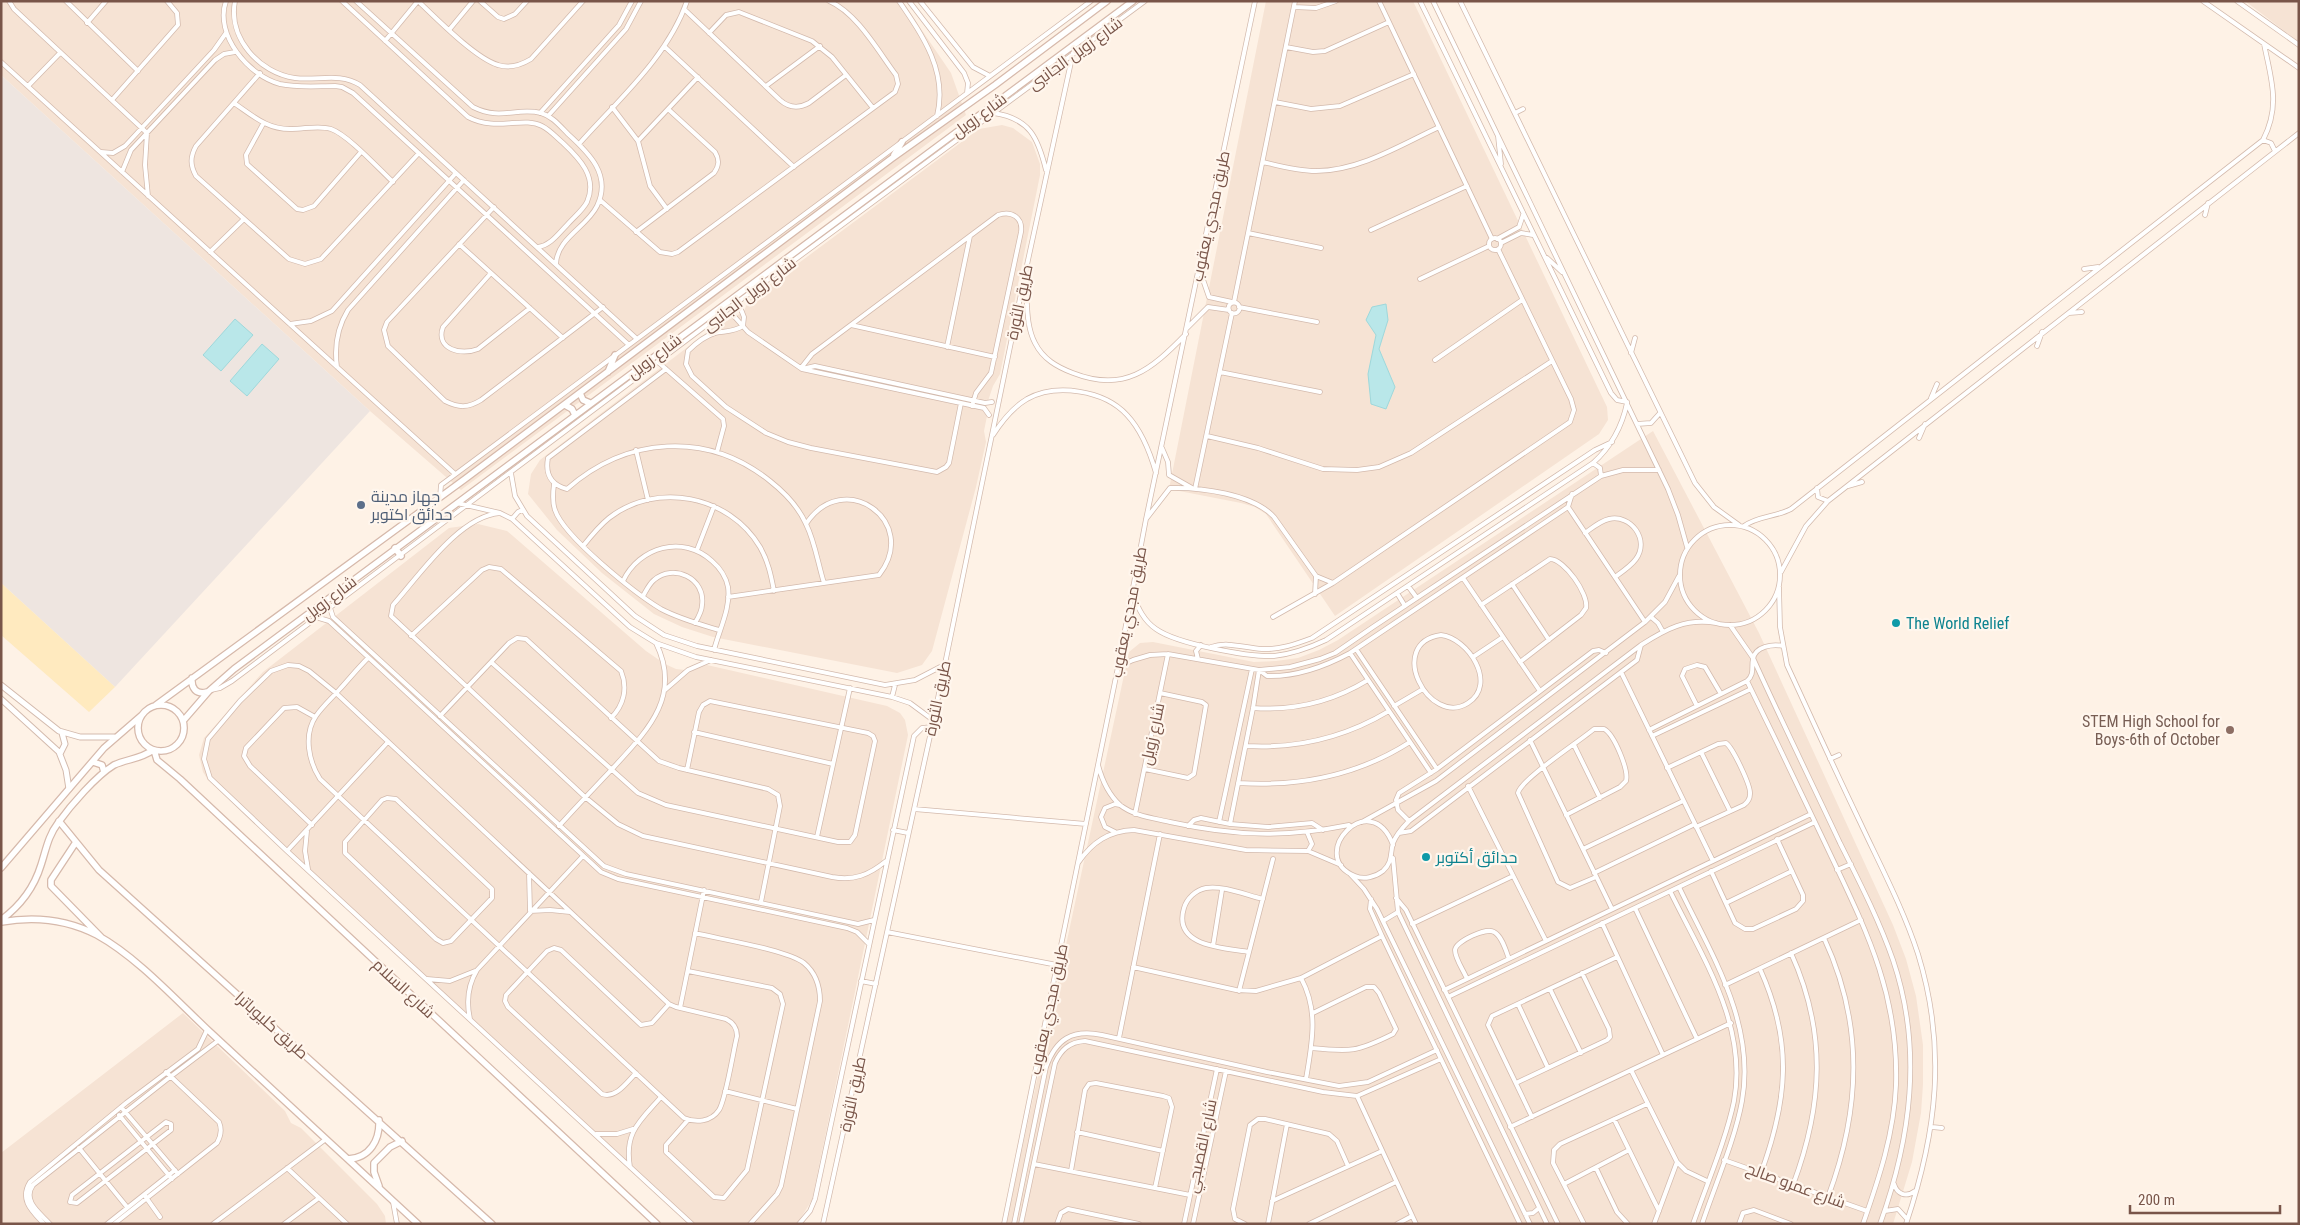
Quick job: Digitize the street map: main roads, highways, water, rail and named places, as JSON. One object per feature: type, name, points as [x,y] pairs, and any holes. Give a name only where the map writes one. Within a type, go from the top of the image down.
[{"type":"main road","name":"شارع زويل","points":[[183,721],[209,690],[234,669],[1133,1]]},
{"type":"main road","name":"شارع زويل","points":[[156,706],[608,373],[1102,2]]},
{"type":"main road","points":[[1109,19],[1114,24]]},
{"type":"main road","points":[[891,159],[902,142]]},
{"type":"main road","points":[[608,373],[615,355]]},
{"type":"main road","points":[[612,387],[617,393]]},
{"type":"main road","points":[[580,393],[583,400],[590,403]]},
{"type":"main road","points":[[565,405],[572,409],[575,415]]},
{"type":"main road","points":[[395,548],[401,556]]},
{"type":"main road","points":[[192,678],[191,684],[195,690],[202,693],[209,690]]},
{"type":"main road","points":[[1,868],[114,737],[142,715],[156,706],[172,708],[183,721],[184,734],[176,746],[162,751],[154,750],[144,744],[139,735],[138,725],[142,715]]},
{"type":"main road","points":[[1,921],[17,907],[31,888],[41,866],[50,836],[59,821],[104,772],[122,762],[144,756],[154,750]]},
{"type":"main road","name":"شارع السلام","points":[[154,750],[159,762],[180,779],[657,1224]]},
{"type":"main road","points":[[93,762],[102,765],[104,772]]},
{"type":"main road","name":"طريق كليوباترا","points":[[59,821],[90,862],[379,1120],[492,1224]]},
{"type":"main road","points":[[76,842],[52,878],[51,886],[104,939],[162,986],[418,1224]]},
{"type":"main road","points":[[1,921],[28,919],[56,921],[82,929],[104,939]]},
{"type":"main road","points":[[348,1159],[364,1155],[376,1143],[379,1134],[379,1120]]},
{"type":"main road","points":[[380,1189],[374,1172],[374,1163],[390,1147],[402,1141]]},
{"type":"water","points":[[1386,304],[1388,320],[1379,349],[1395,387],[1386,409],[1371,404],[1368,374],[1376,335],[1366,320],[1372,307]]},
{"type":"water","points":[[235,319],[253,335],[221,371],[203,355]]},
{"type":"water","points":[[262,344],[279,359],[247,396],[230,381]]},
{"type":"place","name":"جهاز مدينة حدائق اكتوبر","points":[[361,505]]},
{"type":"place","name":"The World Relief","points":[[1896,623]]},
{"type":"place","name":"STEM High School for Boys-6th of October","points":[[2230,730]]},
{"type":"place","name":"حدائق أكتوبر","points":[[1426,857]]}]
